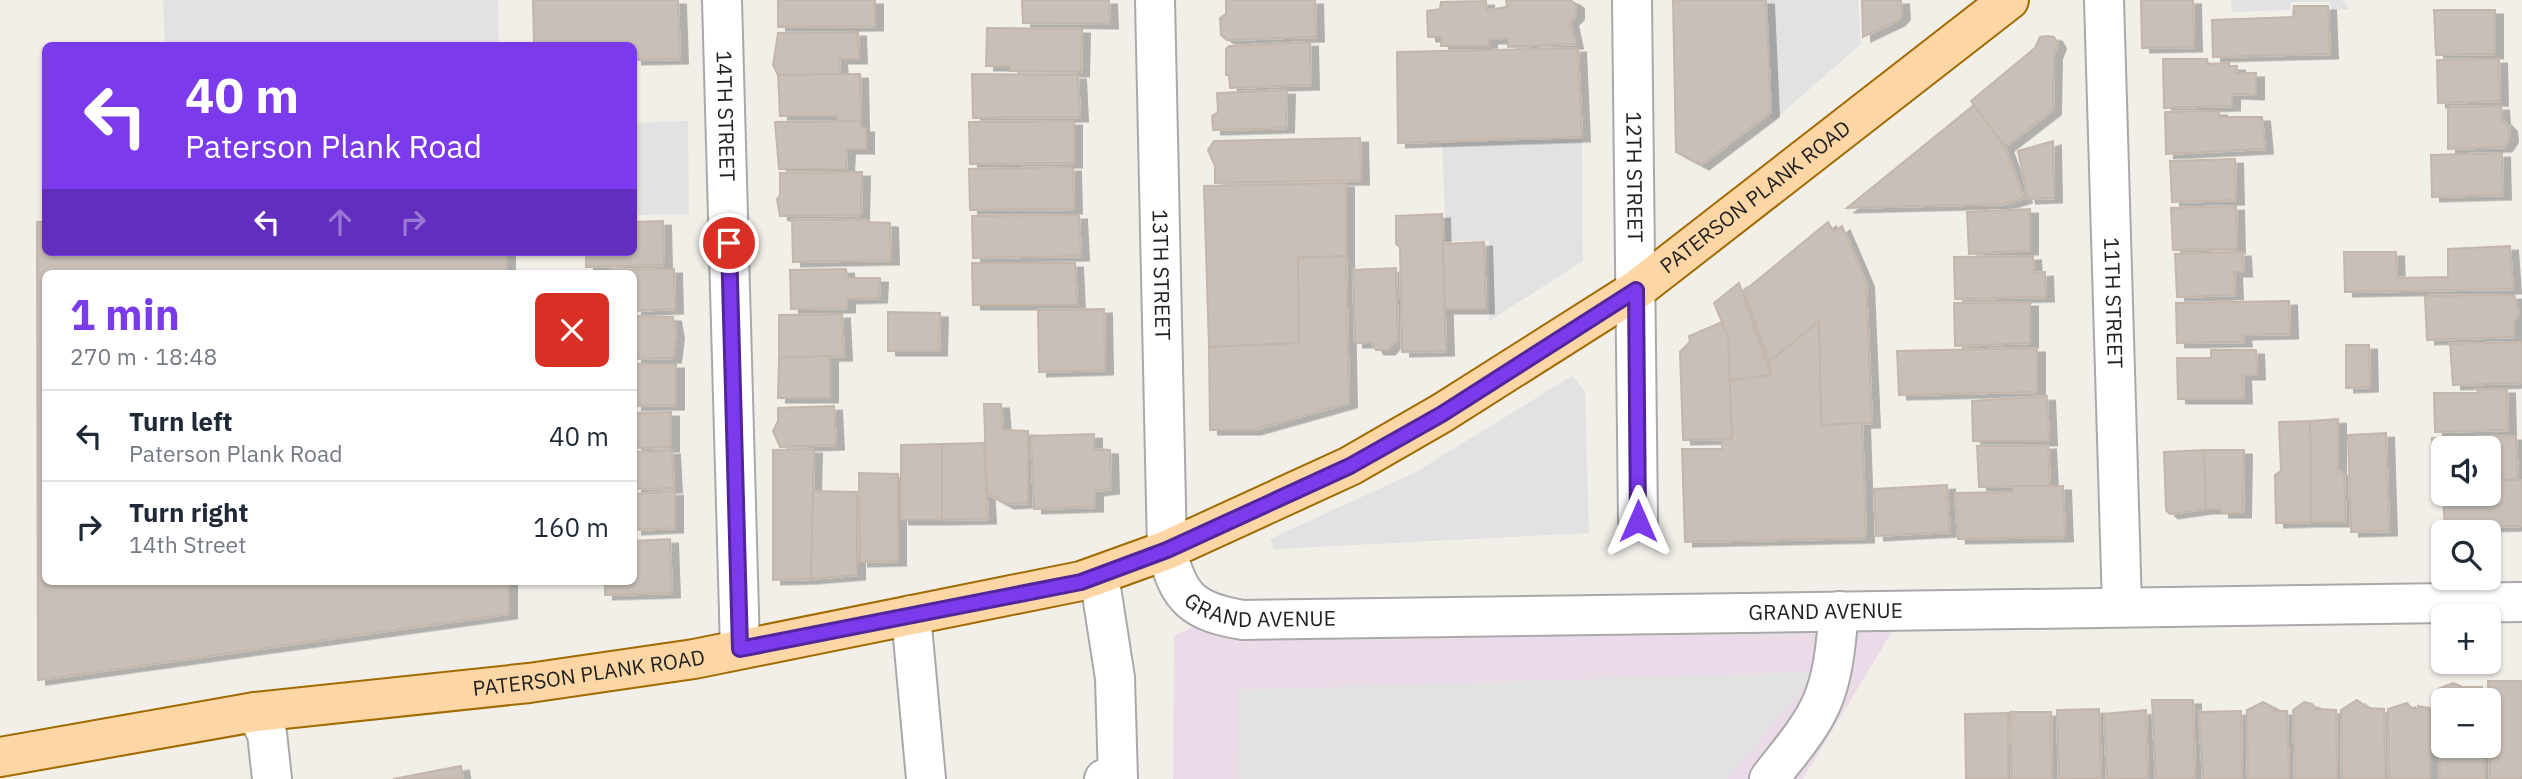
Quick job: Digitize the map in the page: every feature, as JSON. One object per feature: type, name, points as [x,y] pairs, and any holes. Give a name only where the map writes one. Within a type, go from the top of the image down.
[{"type":"main road","name":"PATERSON PLANK ROAD","points":[[0,757],[255,712],[636,669],[1081,582],[1167,550],[1350,466],[1442,414],[1636,290],[2009,0]]},
{"type":"street","name":"14TH STREET","points":[[722,0],[740,649]]},
{"type":"street","name":"13TH STREET","points":[[1155,0],[1167,550]]},
{"type":"street","name":"12TH STREET","points":[[1632,0],[1638,521]]},
{"type":"street","name":"11TH STREET","points":[[2104,0],[2122,607]]},
{"type":"street","name":"GRAND AVENUE","points":[[1167,550],[1175,582],[1193,604],[1211,615],[1243,620],[2522,602]]},
{"type":"street","points":[[1099,575],[1115,678],[1118,779],[1104,779]]},
{"type":"street","points":[[1769,779],[1799,740],[1822,703],[1834,661],[1839,611]]},
{"type":"street","points":[[911,615],[926,779]]},
{"type":"street","points":[[255,712],[267,733],[272,779]]},
{"type":"shaded area","points":[[163,0],[498,0],[499,42],[165,42]]},
{"type":"shaded area","points":[[1766,0],[1858,0],[1861,44],[1774,120],[1768,114],[1771,111]]},
{"type":"shaded area","points":[[2231,0],[2342,0],[2349,9],[2332,10],[2330,2],[2291,2],[2290,10],[2232,12]]},
{"type":"shaded area","points":[[688,121],[689,214],[637,215],[637,123]]},
{"type":"shaded area","points":[[1582,137],[1583,261],[1489,321],[1489,241],[1446,241],[1442,141]]},
{"type":"shaded area","points":[[1572,376],[1585,391],[1589,533],[1274,549],[1270,539],[1416,472]]},
{"type":"shaded area","points":[[1245,601],[1905,610],[1803,779],[1173,779],[1174,636]]},
{"type":"shaded area","points":[[1816,672],[1727,779],[1239,779],[1236,690]]},
{"type":"building","points":[[533,0],[678,0],[680,59],[637,60],[637,42],[534,42]]},
{"type":"building","points":[[778,0],[875,0],[875,26],[778,27]]},
{"type":"building","points":[[1022,0],[1109,0],[1110,24],[1023,23]]},
{"type":"building","points":[[1226,0],[1315,0],[1316,37],[1227,40],[1221,35],[1220,18],[1226,14]]},
{"type":"building","points":[[1506,0],[1570,0],[1576,4],[1576,15],[1570,21],[1575,44],[1508,47],[1508,39],[1489,39],[1489,46],[1441,46],[1441,37],[1428,37],[1427,11],[1440,9],[1441,2],[1486,1],[1487,10],[1507,7]]},
{"type":"building","points":[[1673,0],[1766,0],[1771,112],[1701,165],[1676,152]]},
{"type":"building","points":[[1862,0],[1901,0],[1902,15],[1897,21],[1863,37]]},
{"type":"building","points":[[2141,0],[2193,0],[2194,47],[2142,48]]},
{"type":"building","points":[[2294,6],[2328,6],[2330,54],[2213,57],[2212,20],[2293,17]]},
{"type":"building","points":[[2434,10],[2495,10],[2495,54],[2436,55]]},
{"type":"building","points":[[987,28],[1082,29],[1081,72],[1010,71],[1010,66],[986,66]]},
{"type":"building","points":[[858,32],[859,59],[839,59],[840,74],[778,75],[773,65],[778,33]]},
{"type":"building","points":[[2040,37],[2054,37],[2058,44],[2054,55],[2053,110],[2005,147],[1971,101],[2035,48]]},
{"type":"building","points":[[1310,42],[1311,85],[1230,88],[1229,75],[1226,75],[1226,49],[1229,46]]},
{"type":"building","points":[[1578,48],[1582,137],[1398,143],[1397,52]]},
{"type":"building","points":[[2163,59],[2207,59],[2208,64],[2229,63],[2229,66],[2237,66],[2236,73],[2256,73],[2256,95],[2232,94],[2232,106],[2164,108]]},
{"type":"building","points":[[2499,59],[2500,101],[2438,103],[2437,60]]},
{"type":"building","points":[[860,74],[861,121],[837,121],[837,116],[780,116],[778,75]]},
{"type":"building","points":[[972,74],[1078,75],[1080,117],[973,118]]},
{"type":"building","points":[[1287,90],[1286,128],[1213,130],[1212,116],[1218,112],[1217,93]]},
{"type":"building","points":[[1974,105],[2005,147],[2024,198],[2005,204],[1847,208]]},
{"type":"building","points":[[2501,106],[2502,120],[2509,127],[2510,138],[2504,147],[2448,149],[2448,107]]},
{"type":"building","points":[[2219,111],[2219,117],[2262,117],[2265,149],[2166,154],[2165,112]]},
{"type":"building","points":[[861,121],[861,128],[866,128],[866,149],[847,149],[846,169],[779,169],[775,122]]},
{"type":"building","points":[[1074,121],[1074,163],[970,164],[969,122]]},
{"type":"building","points":[[1360,138],[1361,180],[1215,183],[1215,166],[1208,150],[1214,141]]},
{"type":"building","points":[[2053,141],[2054,198],[2028,199],[2018,151]]},
{"type":"building","points":[[2502,153],[2503,195],[2432,197],[2431,155]]},
{"type":"building","points":[[2235,159],[2236,200],[2172,202],[2170,161]]},
{"type":"building","points":[[1073,167],[1074,209],[970,210],[969,169]]},
{"type":"building","points":[[862,172],[861,215],[780,216],[777,199],[780,195],[780,173]]},
{"type":"building","points":[[1346,183],[1346,256],[1298,258],[1299,343],[1209,347],[1204,186]]},
{"type":"building","points":[[2236,206],[2237,249],[2173,250],[2171,208]]},
{"type":"building","points":[[2030,209],[2030,250],[1969,254],[1967,212]]},
{"type":"building","points":[[1442,214],[1446,351],[1402,352],[1400,247],[1396,244],[1396,216]]},
{"type":"building","points":[[1079,215],[1081,256],[973,258],[972,216]]},
{"type":"building","points":[[868,219],[868,222],[890,223],[891,260],[793,262],[792,220]]},
{"type":"building","points":[[663,221],[664,265],[586,267],[586,256],[637,256],[637,222]]},
{"type":"building","points":[[37,222],[42,222],[42,256],[507,256],[507,270],[42,270],[42,585],[509,585],[509,614],[38,680]]},
{"type":"building","points":[[1828,222],[1834,232],[1842,226],[1866,282],[1872,423],[1821,425],[1819,321],[1769,362],[1744,291]]},
{"type":"building","points":[[1484,242],[1486,309],[1445,309],[1443,244]]},
{"type":"building","points":[[2510,246],[2513,289],[2345,292],[2344,252],[2396,252],[2397,278],[2448,277],[2448,249]]},
{"type":"building","points":[[2243,252],[2244,272],[2234,272],[2235,295],[2177,297],[2175,254]]},
{"type":"building","points":[[1346,256],[1349,403],[1253,430],[1210,430],[1209,347],[1299,343],[1298,258]]},
{"type":"building","points":[[2033,256],[2034,273],[2045,272],[2046,297],[1955,299],[1954,257]]},
{"type":"building","points":[[972,263],[1075,263],[1077,305],[973,305]]},
{"type":"building","points":[[1396,268],[1398,341],[1387,350],[1376,350],[1372,343],[1355,343],[1353,270]]},
{"type":"building","points":[[674,269],[675,309],[637,311],[637,270],[610,270]]},
{"type":"building","points":[[846,269],[847,278],[880,278],[879,298],[847,299],[847,308],[791,309],[790,270]]},
{"type":"building","points":[[1739,283],[1771,375],[1729,380],[1728,336],[1714,303]]},
{"type":"building","points":[[2514,295],[2519,314],[2514,321],[2514,337],[2427,340],[2425,296]]},
{"type":"building","points":[[2289,301],[2290,334],[2243,335],[2244,342],[2177,343],[2176,303]]},
{"type":"building","points":[[2030,302],[2030,343],[1955,346],[1954,303]]},
{"type":"building","points":[[1104,309],[1105,370],[1039,372],[1038,310]]},
{"type":"building","points":[[888,312],[940,313],[939,351],[888,351]]},
{"type":"building","points":[[842,314],[844,356],[779,358],[779,315]]},
{"type":"building","points":[[637,316],[673,317],[676,334],[673,358],[637,359]]},
{"type":"building","points":[[1819,321],[1821,425],[1862,423],[1866,538],[1685,542],[1682,449],[1722,449],[1722,439],[1732,439],[1729,380],[1771,375],[1769,362]]},
{"type":"building","points":[[1722,322],[1728,336],[1732,439],[1683,440],[1680,352],[1690,342],[1689,336]]},
{"type":"building","points":[[2522,342],[2522,383],[2453,385],[2450,344]]},
{"type":"building","points":[[2346,345],[2369,345],[2370,387],[2346,388]]},
{"type":"building","points":[[2037,348],[2037,392],[1899,395],[1897,351]]},
{"type":"building","points":[[2211,350],[2256,350],[2257,375],[2243,375],[2244,399],[2178,399],[2177,358],[2211,358]]},
{"type":"building","points":[[830,356],[830,398],[778,398],[779,358]]},
{"type":"building","points":[[637,364],[676,364],[676,405],[637,406]]},
{"type":"building","points":[[2477,389],[2507,389],[2508,430],[2435,432],[2434,393],[2478,393]]},
{"type":"building","points":[[2047,396],[2049,441],[1973,441],[1972,401]]},
{"type":"building","points":[[984,404],[1001,404],[1003,430],[1028,431],[1028,503],[1006,504],[987,494]]},
{"type":"building","points":[[834,406],[836,445],[780,447],[773,431],[778,421],[778,408]]},
{"type":"building","points":[[671,412],[671,447],[637,448],[637,413]]},
{"type":"building","points":[[2338,419],[2338,471],[2344,474],[2346,522],[2311,522],[2310,421]]},
{"type":"building","points":[[2310,421],[2311,522],[2276,523],[2275,475],[2281,471],[2279,422]]},
{"type":"building","points":[[2386,433],[2389,531],[2351,532],[2348,435]]},
{"type":"building","points":[[1094,434],[1094,449],[1110,450],[1111,489],[1095,491],[1095,507],[1034,509],[1031,436]]},
{"type":"building","points":[[2501,436],[2516,436],[2518,479],[2501,480]]},
{"type":"building","points":[[984,443],[988,519],[942,520],[942,444]]},
{"type":"building","points":[[942,444],[942,520],[901,520],[901,445]]},
{"type":"building","points":[[2048,445],[2050,486],[1979,487],[1977,446]]},
{"type":"building","points":[[814,449],[811,579],[773,580],[773,450]]},
{"type":"building","points":[[672,450],[674,488],[637,489],[637,452]]},
{"type":"building","points":[[2204,450],[2206,509],[2170,514],[2166,510],[2164,452]]},
{"type":"building","points":[[2204,450],[2244,450],[2243,513],[2221,513],[2221,509],[2206,509]]},
{"type":"building","points":[[859,473],[898,474],[898,561],[860,562]]},
{"type":"building","points":[[2501,480],[2522,480],[2522,526],[2501,527],[2501,520],[2444,520],[2444,506],[2501,506]]},
{"type":"building","points":[[1947,485],[1950,532],[1876,536],[1874,489]]},
{"type":"building","points":[[2013,486],[2063,486],[2065,537],[1958,539],[1955,493],[2013,492]]},
{"type":"building","points":[[675,491],[675,528],[637,530],[637,494]]},
{"type":"building","points":[[813,491],[857,492],[857,575],[811,579]]},
{"type":"building","points":[[670,539],[672,593],[605,595],[605,585],[637,585],[637,541]]},
{"type":"building","points":[[2488,681],[2522,681],[2522,779],[2490,779],[2490,758],[2501,758],[2501,688],[2488,688]]},
{"type":"building","points":[[2453,683],[2462,687],[2482,688],[2440,688]]},
{"type":"building","points":[[2152,700],[2193,700],[2195,779],[2156,779]]},
{"type":"building","points":[[2357,700],[2368,708],[2384,709],[2385,779],[2342,779],[2341,710]]},
{"type":"building","points":[[2263,702],[2271,706],[2273,711],[2287,711],[2289,779],[2248,779],[2247,710]]},
{"type":"building","points":[[2304,702],[2312,704],[2316,709],[2336,710],[2337,779],[2295,779],[2293,710]]},
{"type":"building","points":[[2407,703],[2412,709],[2418,709],[2418,706],[2430,708],[2430,779],[2389,779],[2388,709]]},
{"type":"building","points":[[2099,709],[2101,778],[2059,779],[2057,710]]},
{"type":"building","points":[[2146,710],[2148,778],[2107,779],[2104,714]]},
{"type":"building","points":[[2241,711],[2242,779],[2203,779],[2199,712]]},
{"type":"building","points":[[2010,712],[2051,712],[2052,779],[2012,779]]},
{"type":"building","points":[[2008,713],[2008,779],[1966,779],[1965,714]]},
{"type":"building","points":[[2440,758],[2484,758],[2485,779],[2440,779]]},
{"type":"building","points":[[461,766],[463,779],[393,779]]},
{"type":"route","points":[[729,243],[740,649],[1081,582],[1167,550],[1350,466],[1442,414],[1636,290],[1638,521]]}]
